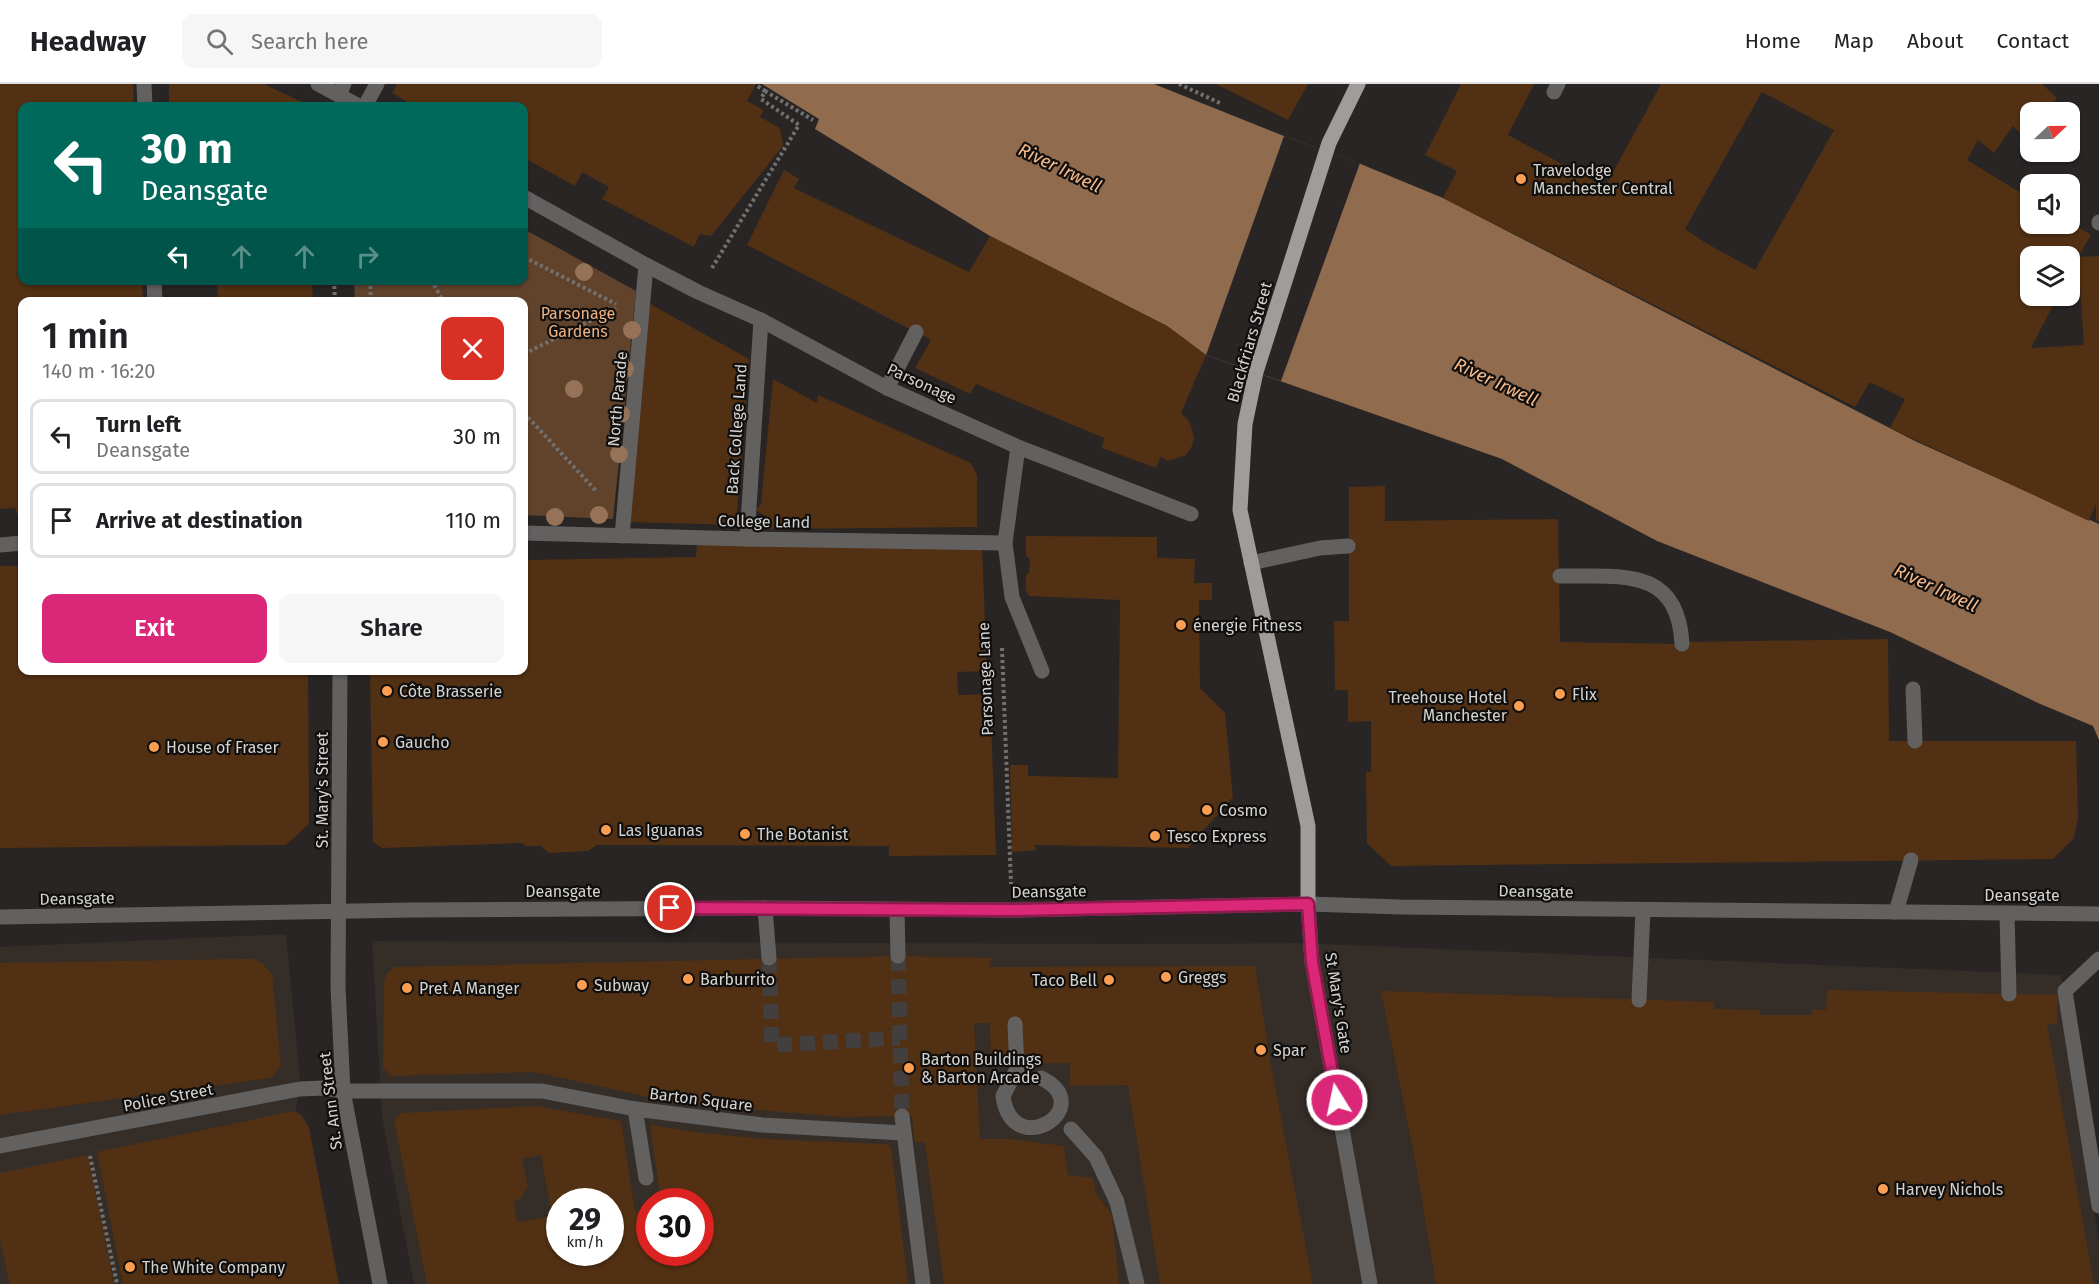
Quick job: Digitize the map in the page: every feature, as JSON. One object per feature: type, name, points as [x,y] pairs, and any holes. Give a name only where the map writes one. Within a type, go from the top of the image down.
[{"type":"main road","name":"Blackfriars Street","points":[[1308,904],[1308,826],[1240,510],[1245,424],[1256,372],[1327,151],[1358,84]]},
{"type":"street","points":[[144,84],[145,102]]},
{"type":"street","points":[[318,84],[342,90],[355,102]]},
{"type":"street","points":[[367,102],[377,84]]},
{"type":"street","name":"Parsonage","points":[[528,199],[646,265],[761,321],[887,388],[1018,447],[1191,514]]},
{"type":"street","name":"North Parade","points":[[622,536],[646,265]]},
{"type":"street","name":"Back College Land","points":[[747,539],[761,321]]},
{"type":"street","points":[[887,388],[916,332]]},
{"type":"street","points":[[1018,447],[1005,543],[1012,597],[1041,671]]},
{"type":"street","name":"College Land","points":[[528,533],[1005,543]]},
{"type":"street","points":[[0,545],[18,543]]},
{"type":"street","points":[[1251,562],[1320,548],[1348,546]]},
{"type":"street","points":[[1560,576],[1641,579],[1654,586],[1677,611],[1681,625],[1682,644]]},
{"type":"street","name":"St. Mary's Street","points":[[338,910],[340,675]]},
{"type":"street","points":[[1913,689],[1915,741]]},
{"type":"street","points":[[1896,912],[1911,860]]},
{"type":"street","name":"Deansgate","points":[[0,917],[338,910],[765,908],[1012,910],[1308,904],[1400,908],[2099,914]]},
{"type":"street","name":"St Mary's Gate","points":[[1308,904],[1312,962],[1370,1284]]},
{"type":"street","points":[[765,908],[769,958]]},
{"type":"street","name":"St. Ann Street","points":[[338,910],[338,987],[343,1091],[380,1284]]},
{"type":"street","points":[[897,910],[898,956]]},
{"type":"street","points":[[1640,1000],[1643,910]]},
{"type":"street","points":[[2007,913],[2009,994]]},
{"type":"street","points":[[2099,959],[2065,991],[2099,1206]]},
{"type":"street","points":[[1015,1024],[1017,1069],[1003,1096],[1010,1118],[1024,1127],[1042,1127],[1056,1118],[1060,1111],[1059,1094],[1049,1082],[1041,1078]]},
{"type":"street","name":"Police Street","points":[[0,1146],[84,1132],[300,1089],[324,1088],[343,1091]]},
{"type":"street","name":"Barton Square","points":[[343,1091],[542,1091],[635,1109],[762,1125],[903,1133]]},
{"type":"street","points":[[635,1109],[646,1178]]},
{"type":"street","points":[[902,1116],[923,1284]]},
{"type":"street","points":[[1071,1129],[1096,1157],[1117,1202],[1137,1284]]},
{"type":"path","points":[[1179,84],[1222,104]]},
{"type":"path","points":[[756,85],[813,120]]},
{"type":"path","points":[[698,292],[799,125],[761,99],[765,91]]},
{"type":"path","points":[[528,259],[620,306]]},
{"type":"path","points":[[620,306],[620,316]]},
{"type":"path","points":[[528,352],[620,306]]},
{"type":"path","points":[[528,417],[599,497],[602,484]]},
{"type":"path","name":"Parsonage Lane","points":[[1001,641],[1012,910]]},
{"type":"path","points":[[84,1132],[117,1284]]},
{"type":"shaded area","points":[[286,934],[300,1079],[296,1112],[306,1120],[309,1128],[339,1284],[0,1284],[0,947]]},
{"type":"shaded area","points":[[372,941],[1298,943],[2061,975],[2099,1244],[2099,1284],[414,1284],[382,1117]]},
{"type":"green space","name":"Parsonage Gardens","points":[[528,231],[636,291],[613,519],[528,515],[528,297],[355,297],[354,285],[528,285]]},
{"type":"water","name":"River Irwell","points":[[762,84],[1154,84],[1443,198],[1915,441],[2099,524],[2099,740],[2093,726],[2038,703],[1890,632],[1657,541],[1502,459],[1206,355],[1167,326],[990,236],[815,129],[819,119]]},
{"type":"pier","points":[[1284,136],[1360,163],[1281,381],[1206,355]]},
{"type":"building","points":[[0,84],[133,84],[134,102],[18,102],[18,285],[142,285],[143,297],[18,297],[18,516],[15,508],[0,509]]},
{"type":"building","points":[[169,84],[264,84],[302,102],[169,102]]},
{"type":"building","points":[[397,84],[756,84],[747,101],[764,110],[760,117],[780,128],[783,146],[711,236],[700,234],[694,247],[602,199],[609,187],[582,172],[575,186],[528,160],[528,102],[408,102],[392,93]]},
{"type":"building","points":[[1216,84],[1308,84],[1288,120]]},
{"type":"building","points":[[1461,84],[1534,84],[1508,135],[1605,187],[1661,84],[2042,84],[2057,98],[2054,102],[2020,102],[2020,133],[2013,126],[1994,153],[1978,140],[1967,160],[2020,192],[2020,234],[2080,234],[2080,228],[2091,235],[2080,254],[2080,246],[2020,246],[2020,306],[2053,306],[2031,348],[2084,345],[2080,257],[2099,256],[2099,521],[2096,521],[2096,504],[2089,521],[1890,428],[1905,399],[1870,382],[1855,407],[1443,198],[1457,171],[1425,155]],"holes":[[[1762,92],[1834,130],[1755,270],[1685,229]]]},
{"type":"building","points":[[784,170],[799,179],[794,188],[969,272],[990,236],[1167,326],[1206,355],[1181,413],[1188,420],[1192,429],[1194,439],[1191,448],[1186,455],[1168,461],[1161,457],[1156,468],[1102,448],[1104,438],[976,384],[970,394],[915,368],[931,340],[747,245]]},
{"type":"building","points":[[217,285],[312,285],[313,297],[218,297]]},
{"type":"building","points":[[650,304],[749,359],[736,525],[627,522]]},
{"type":"building","points":[[773,379],[817,403],[818,395],[971,463],[977,475],[977,527],[768,529],[770,519],[756,510],[761,504]]},
{"type":"building","points":[[1385,486],[1385,521],[1558,519],[1560,642],[1682,644],[1688,642],[1888,639],[1889,741],[2076,741],[2078,818],[2074,838],[2053,859],[1391,866],[1367,843],[1366,772],[1371,772],[1371,721],[1348,722],[1348,690],[1335,690],[1334,621],[1349,621],[1349,487]]},
{"type":"building","points":[[1026,536],[1157,537],[1157,558],[1195,559],[1194,583],[1212,583],[1212,600],[1199,600],[1200,688],[1225,713],[1233,797],[1188,848],[1035,845],[1036,850],[1012,852],[1010,765],[1028,765],[1028,776],[1118,778],[1120,600],[1029,596],[1026,591],[1026,576],[1029,572],[1030,560],[1026,555]]},
{"type":"building","points":[[697,544],[982,547],[987,671],[957,672],[958,695],[990,694],[996,855],[889,856],[889,846],[597,845],[588,851],[549,853],[541,846],[525,846],[523,843],[382,848],[373,842],[370,675],[528,675],[528,560],[696,557]]},
{"type":"building","name":"House of Fraser","points":[[0,566],[18,566],[18,675],[308,675],[309,824],[286,845],[0,848]]},
{"type":"building","points":[[898,956],[991,958],[990,967],[1255,966],[1273,1077],[1313,1284],[1160,1284],[1128,1085],[1070,1086],[1070,1063],[991,1065],[990,1023],[974,1023],[980,1139],[1010,1139],[1064,1146],[1068,1175],[1093,1178],[1096,1194],[1112,1215],[1119,1284],[944,1284],[925,1142],[915,1143],[912,1116],[843,1117],[676,1103],[534,1072],[391,1076],[383,1068],[384,982],[387,973],[395,967]]},
{"type":"building","points":[[253,959],[262,963],[272,974],[281,1066],[271,1078],[0,1115],[0,963]]},
{"type":"building","points":[[1827,990],[2058,995],[2057,1024],[2047,1024],[2094,1284],[1436,1284],[1415,1159],[1381,991],[1714,1002],[1714,1009],[1760,1010],[1759,1015],[1812,1015],[1812,1010],[1826,1010]]},
{"type":"building","points":[[535,1106],[621,1121],[636,1212],[636,1266],[714,1266],[714,1188],[659,1188],[650,1125],[765,1139],[887,1144],[891,1148],[908,1284],[427,1284],[394,1120],[401,1113]]},
{"type":"building","points":[[289,1112],[301,1115],[309,1128],[339,1284],[123,1284],[97,1152]]},
{"type":"building","points":[[88,1155],[114,1284],[10,1284],[0,1240],[0,1173]]},
{"type":"tunnel","points":[[898,956],[902,1116]]},
{"type":"tunnel","points":[[769,958],[772,1045],[900,1038]]},
{"type":"place","name":"Travelodge Manchester Central","points":[[1521,179]]},
{"type":"place","name":"énergie Fitness","points":[[1181,625]]},
{"type":"place","name":"Côte Brasserie","points":[[387,691]]},
{"type":"place","name":"Flix","points":[[1560,694]]},
{"type":"place","name":"Treehouse Hotel Manchester","points":[[1519,706]]},
{"type":"place","name":"Gaucho","points":[[383,742]]},
{"type":"place","name":"House of Fraser","points":[[154,747]]},
{"type":"place","name":"Cosmo","points":[[1207,810]]},
{"type":"place","name":"Las Iguanas","points":[[606,830]]},
{"type":"place","name":"The Botanist","points":[[745,834]]},
{"type":"place","name":"Tesco Express","points":[[1155,836]]},
{"type":"place","name":"Greggs","points":[[1166,977]]},
{"type":"place","name":"Barburrito","points":[[688,979]]},
{"type":"place","name":"Taco Bell","points":[[1109,980]]},
{"type":"place","name":"Subway","points":[[582,985]]},
{"type":"place","name":"Pret A Manger","points":[[407,988]]},
{"type":"place","name":"Spar","points":[[1261,1050]]},
{"type":"place","name":"Barton Buildings & Barton Arcade","points":[[909,1068]]},
{"type":"place","name":"Harvey Nichols","points":[[1883,1189]]},
{"type":"place","name":"The White Company","points":[[130,1267]]},
{"type":"route","points":[[670,908],[1012,910],[1308,904],[1312,962],[1337,1100]]}]
